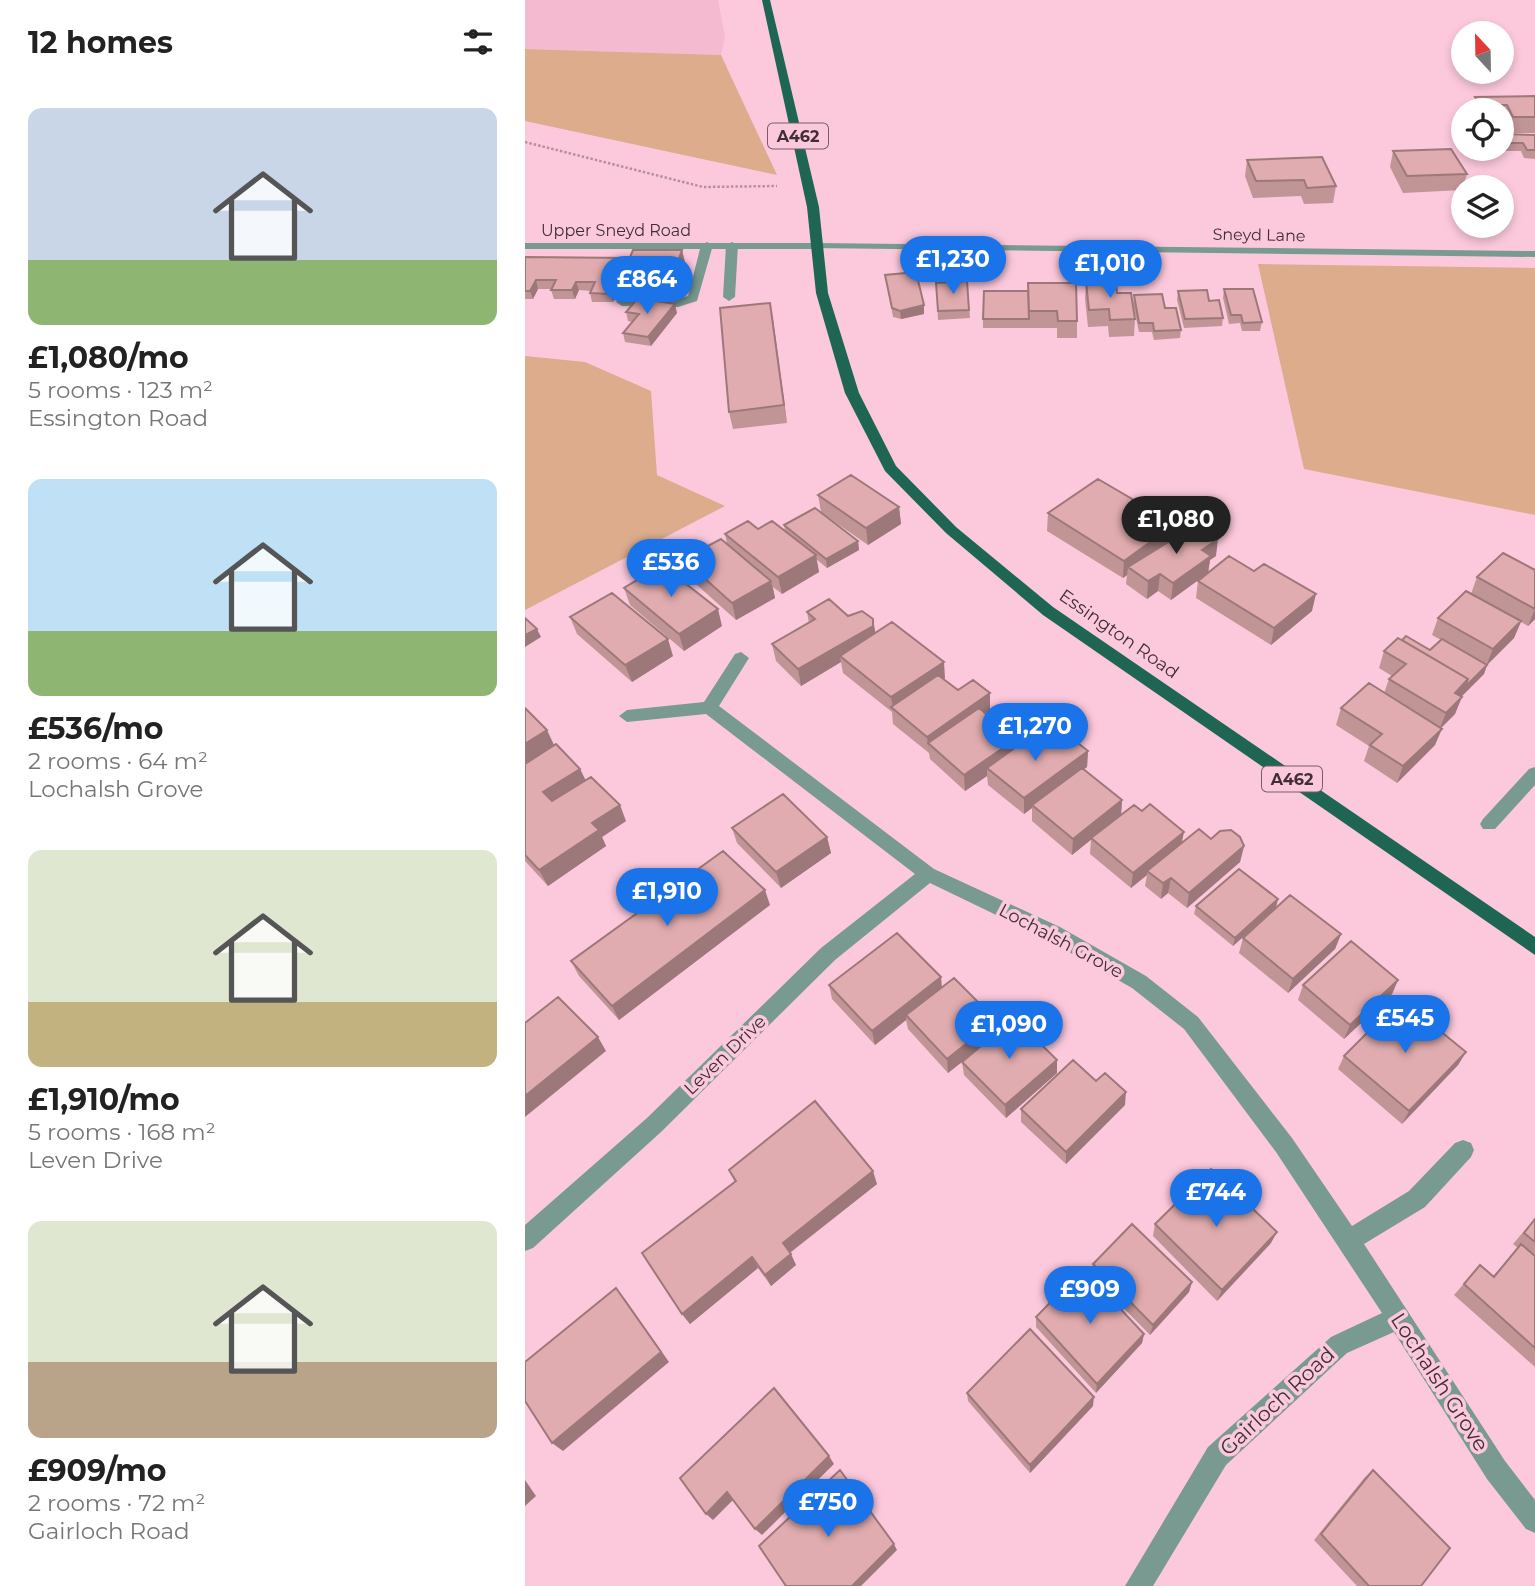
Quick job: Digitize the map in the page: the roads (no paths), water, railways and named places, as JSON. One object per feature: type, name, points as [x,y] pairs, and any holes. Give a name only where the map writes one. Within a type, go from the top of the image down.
[{"type":"main road","name":"A462","points":[[766,0],[809,185],[815,246]]},
{"type":"main road","name":"Essington Road","points":[[815,246],[823,293],[852,393],[877,447],[890,468],[912,493],[1048,611],[1535,947]]},
{"type":"street","name":"Upper Sneyd Road","points":[[622,302],[678,303],[693,298],[707,245]]},
{"type":"street","points":[[729,297],[732,245]]},
{"type":"street","name":"Upper Sneyd Road","points":[[525,246],[815,246]]},
{"type":"street","name":"Sneyd Lane","points":[[815,246],[1535,254]]},
{"type":"street","points":[[627,716],[709,708],[741,658]]},
{"type":"street","name":"Lochalsh Grove","points":[[709,708],[928,874],[1053,933],[1139,982],[1191,1023],[1284,1145],[1399,1317],[1496,1470],[1535,1520]]},
{"type":"street","points":[[1489,824],[1534,778]]},
{"type":"street","name":"Leven Drive","points":[[525,1240],[654,1125],[828,954],[928,874]]},
{"type":"street","points":[[1349,1241],[1417,1199],[1463,1150]]},
{"type":"street","name":"Gairloch Road","points":[[1138,1586],[1217,1456],[1339,1345],[1399,1317]]}]
